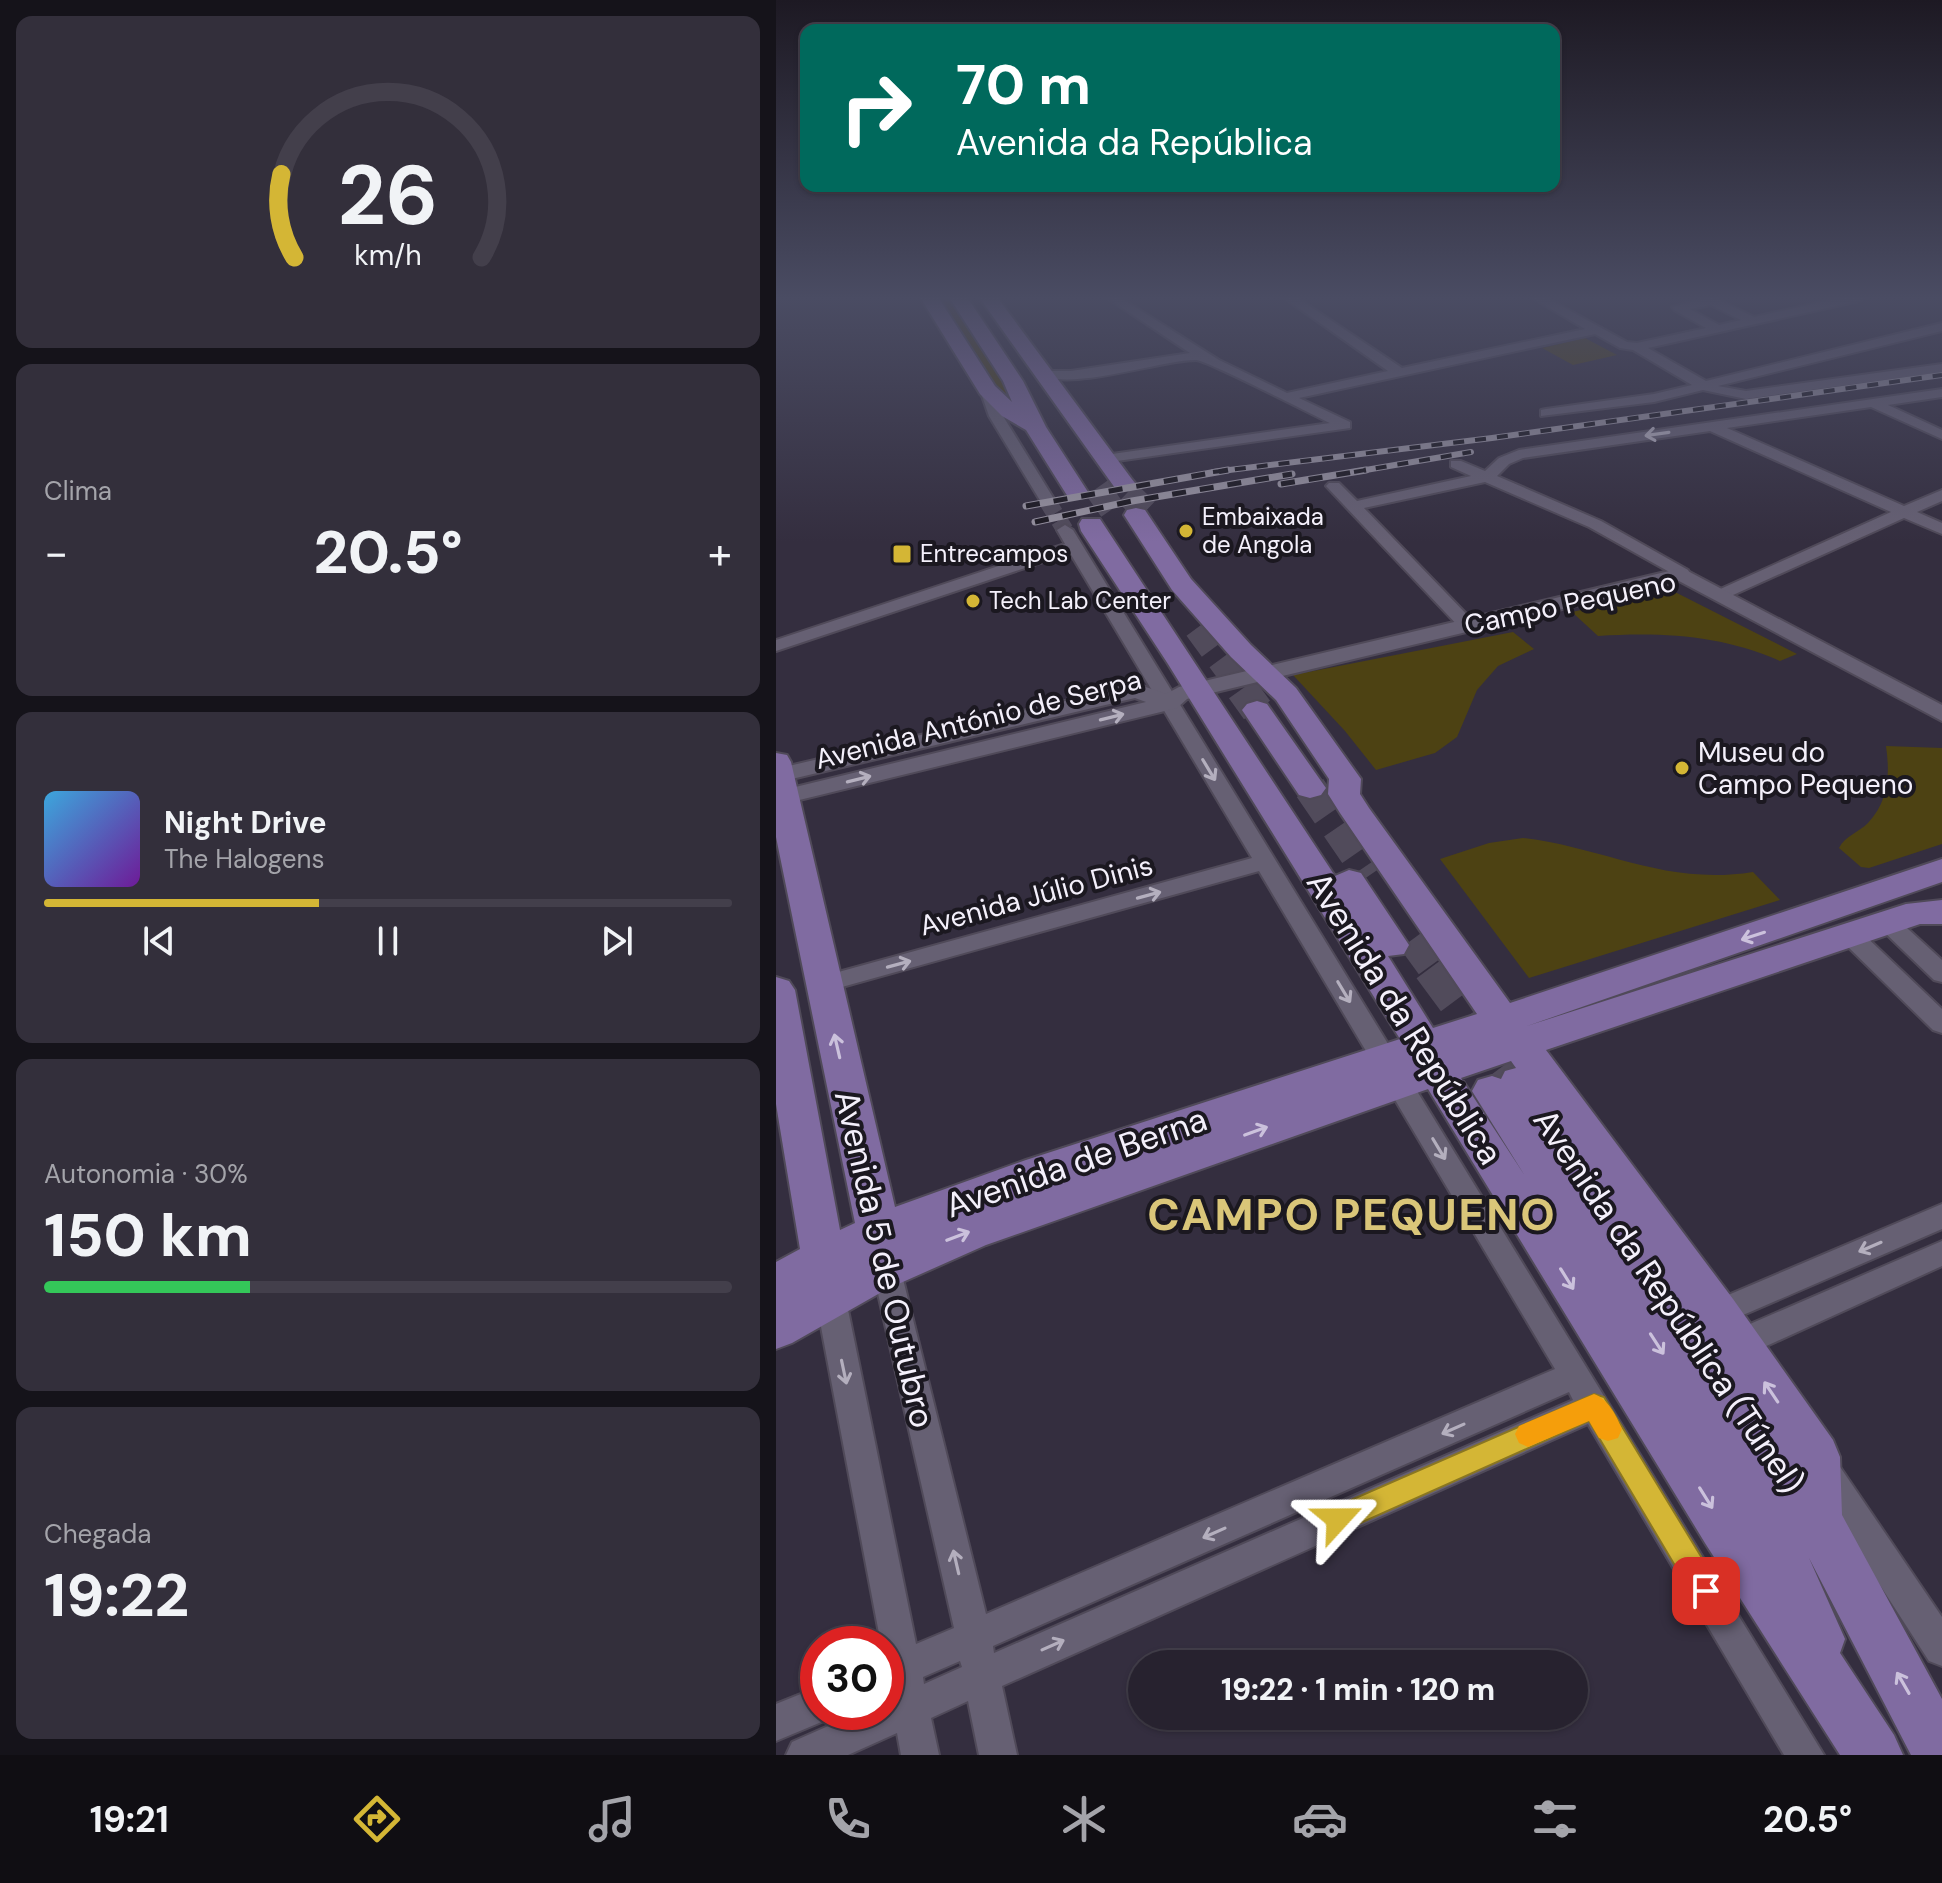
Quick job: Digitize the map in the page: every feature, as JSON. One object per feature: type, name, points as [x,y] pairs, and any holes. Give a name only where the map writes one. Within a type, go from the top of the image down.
[{"type":"main road","points":[[980,379],[987,390],[1010,411],[1035,427]]},
{"type":"main road","points":[[1012,379],[1035,427],[1087,490],[1066,434],[1026,379]]},
{"type":"main road","points":[[1046,379],[1123,483]]},
{"type":"main road","points":[[1066,434],[1103,459]]},
{"type":"main road","points":[[1104,524],[1194,582]]},
{"type":"main road","points":[[1104,524],[1190,630]]},
{"type":"main road","points":[[1104,524],[1181,584],[1286,694],[1345,779],[1344,794],[1437,931],[1508,1059],[1728,1328],[1815,1457],[1817,1520],[1881,1645],[1942,1751]]},
{"type":"main road","name":"Avenida da República","points":[[1104,524],[1093,531],[1198,690],[1288,791],[1410,1064],[1864,1738]]},
{"type":"main road","points":[[1248,712],[1288,791],[1281,803],[1307,809],[1327,804],[1344,794]]},
{"type":"main road","name":"Avenida 5 de Outubro","points":[[779,783],[883,1249]]},
{"type":"main road","points":[[1838,923],[1862,899],[1942,870]]},
{"type":"main road","points":[[1359,878],[1402,942]]},
{"type":"main road","points":[[1862,899],[1922,911]]},
{"type":"main road","points":[[1508,1059],[1838,923],[1922,911]]},
{"type":"main road","points":[[776,996],[824,984]]},
{"type":"main road","name":"Avenida 5 de Outubro","points":[[776,996],[781,1041],[827,1276]]},
{"type":"main road","name":"Avenida de Berna","points":[[776,1284],[827,1276],[883,1249],[964,1233],[1410,1064],[1508,1059]]},
{"type":"main road","name":"Avenida da República (Túnel)","points":[[1508,1059],[1761,1429],[1817,1520]]},
{"type":"main road","name":"Avenida da República (Túnel)","points":[[1508,1059],[1757,1504],[1864,1738]]},
{"type":"main road","name":"Avenida de Berna","points":[[776,1328],[827,1276]]},
{"type":"street","points":[[1103,459],[1345,425],[1249,379]]},
{"type":"street","points":[[1286,397],[1372,379]]},
{"type":"street","points":[[1694,379],[1721,393],[1746,395],[1863,379]]},
{"type":"street","points":[[1546,413],[1654,398],[1730,379]]},
{"type":"street","points":[[987,390],[996,416],[1046,499]]},
{"type":"street","points":[[1354,506],[1487,477],[1504,461],[1519,454],[1942,393]]},
{"type":"street","points":[[1873,403],[1942,435]]},
{"type":"street","points":[[1711,427],[1942,529]]},
{"type":"street","points":[[1456,464],[1595,524],[1682,574]]},
{"type":"street","points":[[1334,486],[1467,625]]},
{"type":"street","points":[[1820,558],[1942,495]]},
{"type":"street","points":[[1730,599],[1820,558],[1942,510]]},
{"type":"street","points":[[776,646],[1104,524]]},
{"type":"street","name":"Avenida da República","points":[[1104,524],[1169,703],[1265,862],[1410,1064],[1575,1375],[1805,1755]]},
{"type":"street","name":"Campo Pequeno","points":[[1198,690],[1682,574],[1942,714]]},
{"type":"street","name":"Avenida António de Serpa","points":[[779,783],[1169,703],[1179,694],[1198,690]]},
{"type":"street","name":"Avenida Júlio Dinis","points":[[824,984],[1265,862]]},
{"type":"street","points":[[1922,911],[1942,974]]},
{"type":"street","points":[[1838,923],[1942,1024]]},
{"type":"street","points":[[1728,1328],[1942,1216]]},
{"type":"street","name":"Avenida 5 de Outubro","points":[[883,1249],[998,1755]]},
{"type":"street","points":[[1728,1328],[1942,1253]]},
{"type":"street","name":"Avenida 5 de Outubro","points":[[827,1276],[887,1626]]},
{"type":"street","points":[[904,1668],[1575,1375]]},
{"type":"street","points":[[805,1755],[1594,1406]]},
{"type":"street","points":[[1492,1412],[1505,1415],[1512,1423],[1514,1433],[1510,1442]]},
{"type":"street","points":[[1815,1457],[1942,1648]]},
{"type":"street","name":"Avenida 5 de Outubro","points":[[904,1691],[912,1708],[920,1755]]},
{"type":"street","points":[[776,1723],[800,1713]]},
{"type":"shaded area","points":[[987,379],[1002,379],[1011,393],[998,396]]},
{"type":"shaded area","points":[[1671,590],[1797,654],[1780,661],[1736,646],[1691,637],[1598,636],[1572,612]]},
{"type":"shaded area","points":[[1513,632],[1534,649],[1498,666],[1477,690],[1457,737],[1435,753],[1376,770],[1293,675]]},
{"type":"shaded area","points":[[1886,746],[1942,748],[1942,844],[1869,868],[1861,867],[1839,848],[1868,823],[1880,805],[1888,777]]},
{"type":"shaded area","points":[[1523,838],[1663,870],[1721,875],[1753,872],[1780,900],[1529,978],[1440,859],[1489,843]]},
{"type":"tunnel","points":[[1097,488],[1118,518]]},
{"type":"tunnel","points":[[1127,493],[1147,512]]},
{"type":"tunnel","points":[[1046,499],[1065,530]]},
{"type":"tunnel","points":[[1197,628],[1243,691]]},
{"type":"tunnel","points":[[1242,689],[1257,710]]},
{"type":"tunnel","points":[[1310,788],[1370,875]]},
{"type":"tunnel","points":[[1413,939],[1434,968]]},
{"type":"tunnel","points":[[1433,966],[1519,1082]]},
{"type":"railway","points":[[1225,471],[1492,438],[1914,379]]},
{"type":"railway","points":[[1358,471],[1471,452]]},
{"type":"railway","points":[[1358,471],[1366,470]]},
{"type":"railway","points":[[1026,506],[1225,471]]},
{"type":"railway","points":[[1213,472],[1225,471]]},
{"type":"railway","points":[[1281,484],[1358,471]]},
{"type":"railway","points":[[1035,522],[1132,501],[1292,474]]},
{"type":"slow traffic","points":[[1528,1434],[1594,1406],[1608,1429]]},
{"type":"place","name":"Embaixada de Angola","points":[[1186,531]]},
{"type":"place","name":"Entrecampos","points":[[902,554]]},
{"type":"place","name":"Tech Lab Center","points":[[973,601]]},
{"type":"place","name":"Museu do Campo Pequeno","points":[[1682,768]]},
{"type":"district","name":"CAMPO PEQUENO","points":[[1352,1215]]},
{"type":"route","points":[[1338,1519],[1594,1406],[1706,1591]]}]
